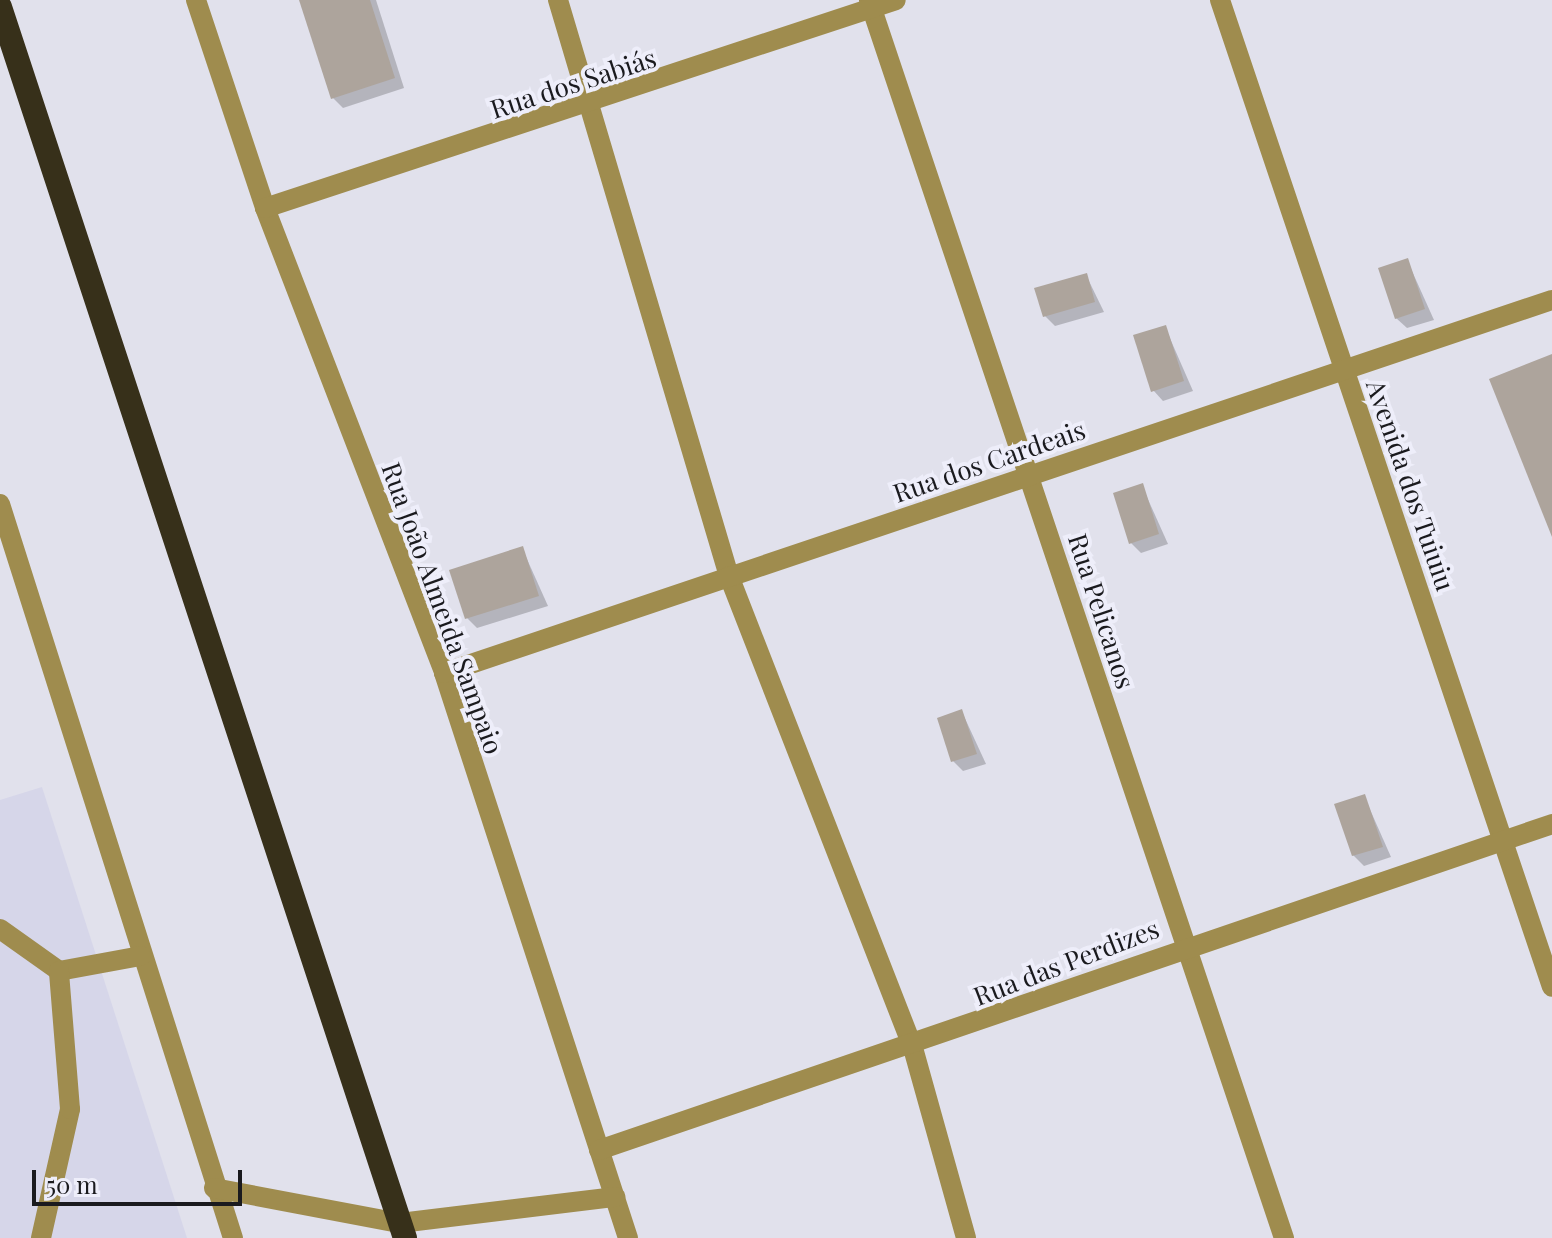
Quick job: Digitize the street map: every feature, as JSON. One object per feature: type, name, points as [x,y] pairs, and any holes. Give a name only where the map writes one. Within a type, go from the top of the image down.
[{"type":"highway","points":[[0,7],[402,1230]]},
{"type":"street","name":"Rua João Almeida Sampaio","points":[[196,0],[265,208],[444,673],[628,1238]]},
{"type":"street","points":[[558,0],[592,106],[729,576],[913,1048],[966,1238]]},
{"type":"street","name":"Rua dos Sabiás","points":[[265,208],[592,106],[871,4],[896,0]]},
{"type":"street","name":"Avenida dos Tuiuiu","points":[[1220,0],[1552,987]]},
{"type":"street","name":"Rua Pelicanos","points":[[871,4],[1284,1238]]},
{"type":"street","name":"Rua dos Cardeais","points":[[444,673],[1552,300]]},
{"type":"street","points":[[0,504],[214,1188],[233,1238]]},
{"type":"street","name":"Rua das Perdizes","points":[[599,1150],[913,1048],[1186,945],[1552,824]]},
{"type":"street","points":[[0,929],[59,971],[141,956]]},
{"type":"street","points":[[41,1238],[70,1109],[59,971]]},
{"type":"street","points":[[214,1188],[402,1230],[615,1197]]},
{"type":"shaded area","points":[[42,787],[187,1238],[0,1238],[0,800]]},
{"type":"building","points":[[299,0],[370,0],[395,78],[331,99]]},
{"type":"building","points":[[1408,258],[1425,309],[1395,319],[1378,268]]},
{"type":"building","points":[[1087,273],[1095,302],[1043,317],[1034,288]]},
{"type":"building","points":[[1166,325],[1184,381],[1151,392],[1133,335]]},
{"type":"building","points":[[1552,354],[1552,537],[1489,379]]},
{"type":"building","points":[[1143,483],[1159,534],[1129,544],[1113,493]]},
{"type":"building","points":[[523,546],[539,596],[465,619],[449,570]]},
{"type":"building","points":[[962,709],[977,754],[951,762],[937,718]]},
{"type":"building","points":[[1365,794],[1383,847],[1352,856],[1334,804]]}]
